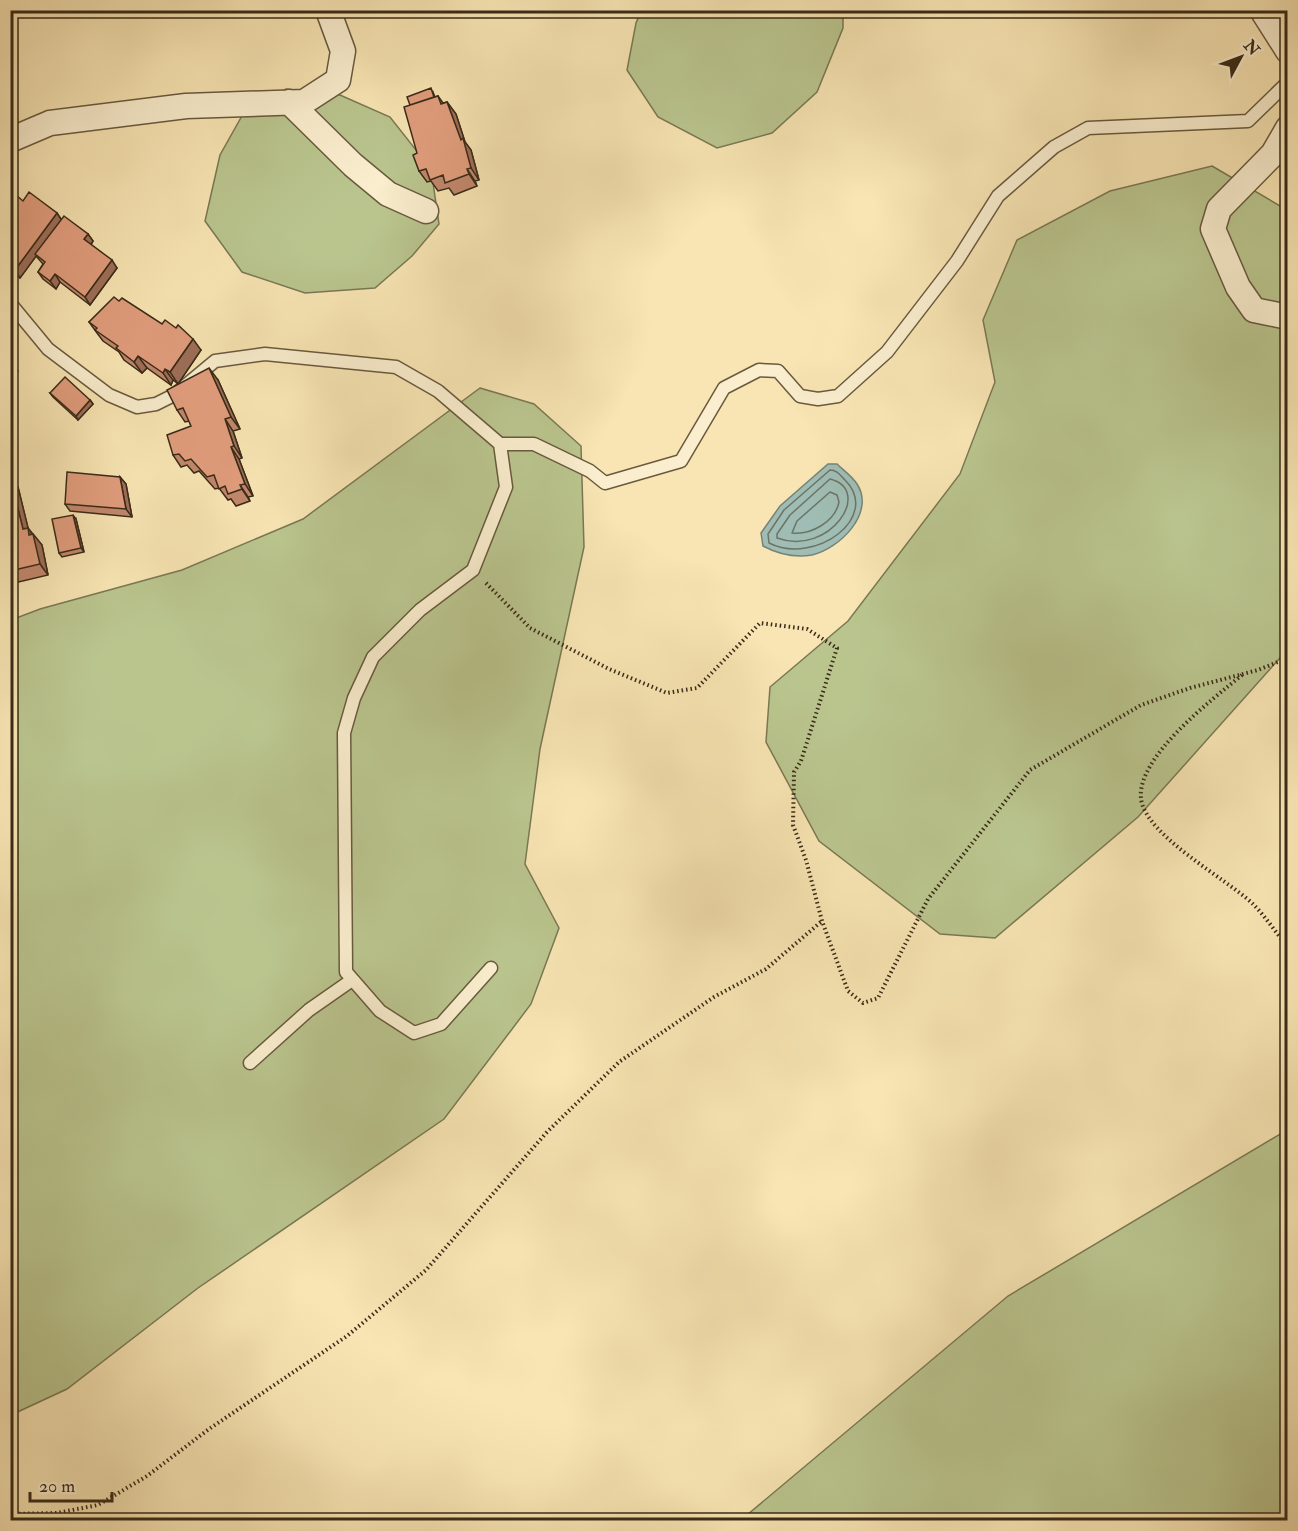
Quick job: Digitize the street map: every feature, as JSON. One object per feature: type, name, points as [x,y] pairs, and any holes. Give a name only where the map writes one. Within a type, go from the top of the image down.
[{"type":"street","points":[[10,140],[50,123],[186,106],[304,102],[338,80],[343,51],[328,10]]},
{"type":"street","points":[[1262,10],[1287,51]]},
{"type":"street","points":[[289,102],[353,165],[388,194],[426,211]]},
{"type":"street","points":[[1287,128],[1273,154],[1219,209],[1213,230],[1238,287],[1254,310],[1287,317]]},
{"type":"lane","points":[[10,303],[48,349],[109,395],[137,407],[156,404],[174,395],[215,361],[266,354],[396,368],[438,392],[500,444],[534,444],[590,471],[605,483],[681,460],[724,388],[759,370],[778,371],[800,396],[818,399],[838,396],[887,352],[957,261],[998,196],[1054,147],[1088,128],[1248,121],[1287,82]]},
{"type":"lane","points":[[490,968],[441,1024],[414,1033],[380,1011],[345,972],[344,733],[354,698],[373,657],[420,610],[473,570],[506,488],[500,444]]},
{"type":"lane","points":[[250,1063],[309,1010],[352,980]]},
{"type":"path","points":[[473,570],[530,628],[609,669],[667,693],[697,688],[760,623],[807,629],[837,648],[801,761],[794,772],[793,825],[822,921],[848,991],[863,1004],[878,998],[928,899],[1030,770],[1141,705],[1190,688],[1245,673],[1287,656]]},
{"type":"path","points":[[1245,673],[1191,716],[1160,753],[1145,775],[1141,799],[1150,819],[1183,852],[1253,905],[1287,947]]},
{"type":"path","points":[[10,1514],[57,1513],[98,1505],[147,1476],[208,1429],[347,1336],[426,1270],[547,1132],[619,1062],[714,997],[766,969],[822,921]]},
{"type":"green space","points":[[641,11],[843,11],[843,28],[817,92],[772,133],[717,148],[658,117],[627,70],[636,23]]},
{"type":"green space","points":[[286,89],[340,95],[390,117],[431,169],[439,224],[412,256],[375,288],[305,293],[242,272],[205,221],[220,155],[243,114]]},
{"type":"green space","points":[[1212,166],[1287,210],[1287,650],[1138,817],[995,938],[940,934],[819,841],[766,742],[770,687],[848,621],[960,474],[995,382],[983,320],[1017,240],[1110,191]]},
{"type":"green space","points":[[480,388],[534,404],[581,446],[584,547],[540,749],[525,864],[559,928],[531,1004],[444,1119],[198,1288],[67,1389],[11,1415],[11,620],[40,609],[182,570],[303,519]]},
{"type":"green space","points":[[1287,1130],[1287,1520],[741,1520],[1008,1296]]},
{"type":"water","points":[[828,464],[837,464],[853,478],[862,495],[862,506],[852,528],[833,545],[812,555],[786,555],[763,546],[761,533],[780,506]]},
{"type":"building","points":[[431,88],[434,97],[410,105],[407,97]]},
{"type":"building","points":[[438,96],[441,104],[447,102],[461,140],[463,138],[471,168],[467,169],[469,174],[445,183],[443,175],[430,180],[426,169],[419,171],[413,155],[417,153],[404,107]]},
{"type":"building","points":[[29,192],[57,213],[15,270],[10,267],[10,203],[16,195],[23,201]]},
{"type":"building","points":[[64,216],[88,234],[84,239],[112,260],[85,297],[55,274],[50,281],[38,272],[45,262],[35,254]]},
{"type":"building","points":[[114,297],[119,301],[122,298],[162,324],[165,320],[176,328],[178,325],[193,339],[170,372],[165,369],[163,373],[138,356],[134,362],[116,348],[118,346],[95,330],[97,328],[89,322]]},
{"type":"building","points":[[209,368],[231,417],[225,419],[234,446],[231,447],[245,484],[240,485],[242,489],[228,494],[225,486],[219,489],[214,475],[207,477],[191,459],[185,461],[179,454],[173,455],[167,435],[191,426],[183,408],[177,410],[167,390]]},
{"type":"building","points":[[65,377],[90,400],[76,416],[50,393]]},
{"type":"building","points":[[67,472],[120,477],[126,509],[65,504]]},
{"type":"building","points":[[10,477],[23,529],[28,528],[29,535],[33,534],[40,564],[10,571]]},
{"type":"building","points":[[73,515],[81,548],[59,553],[52,519]]}]
